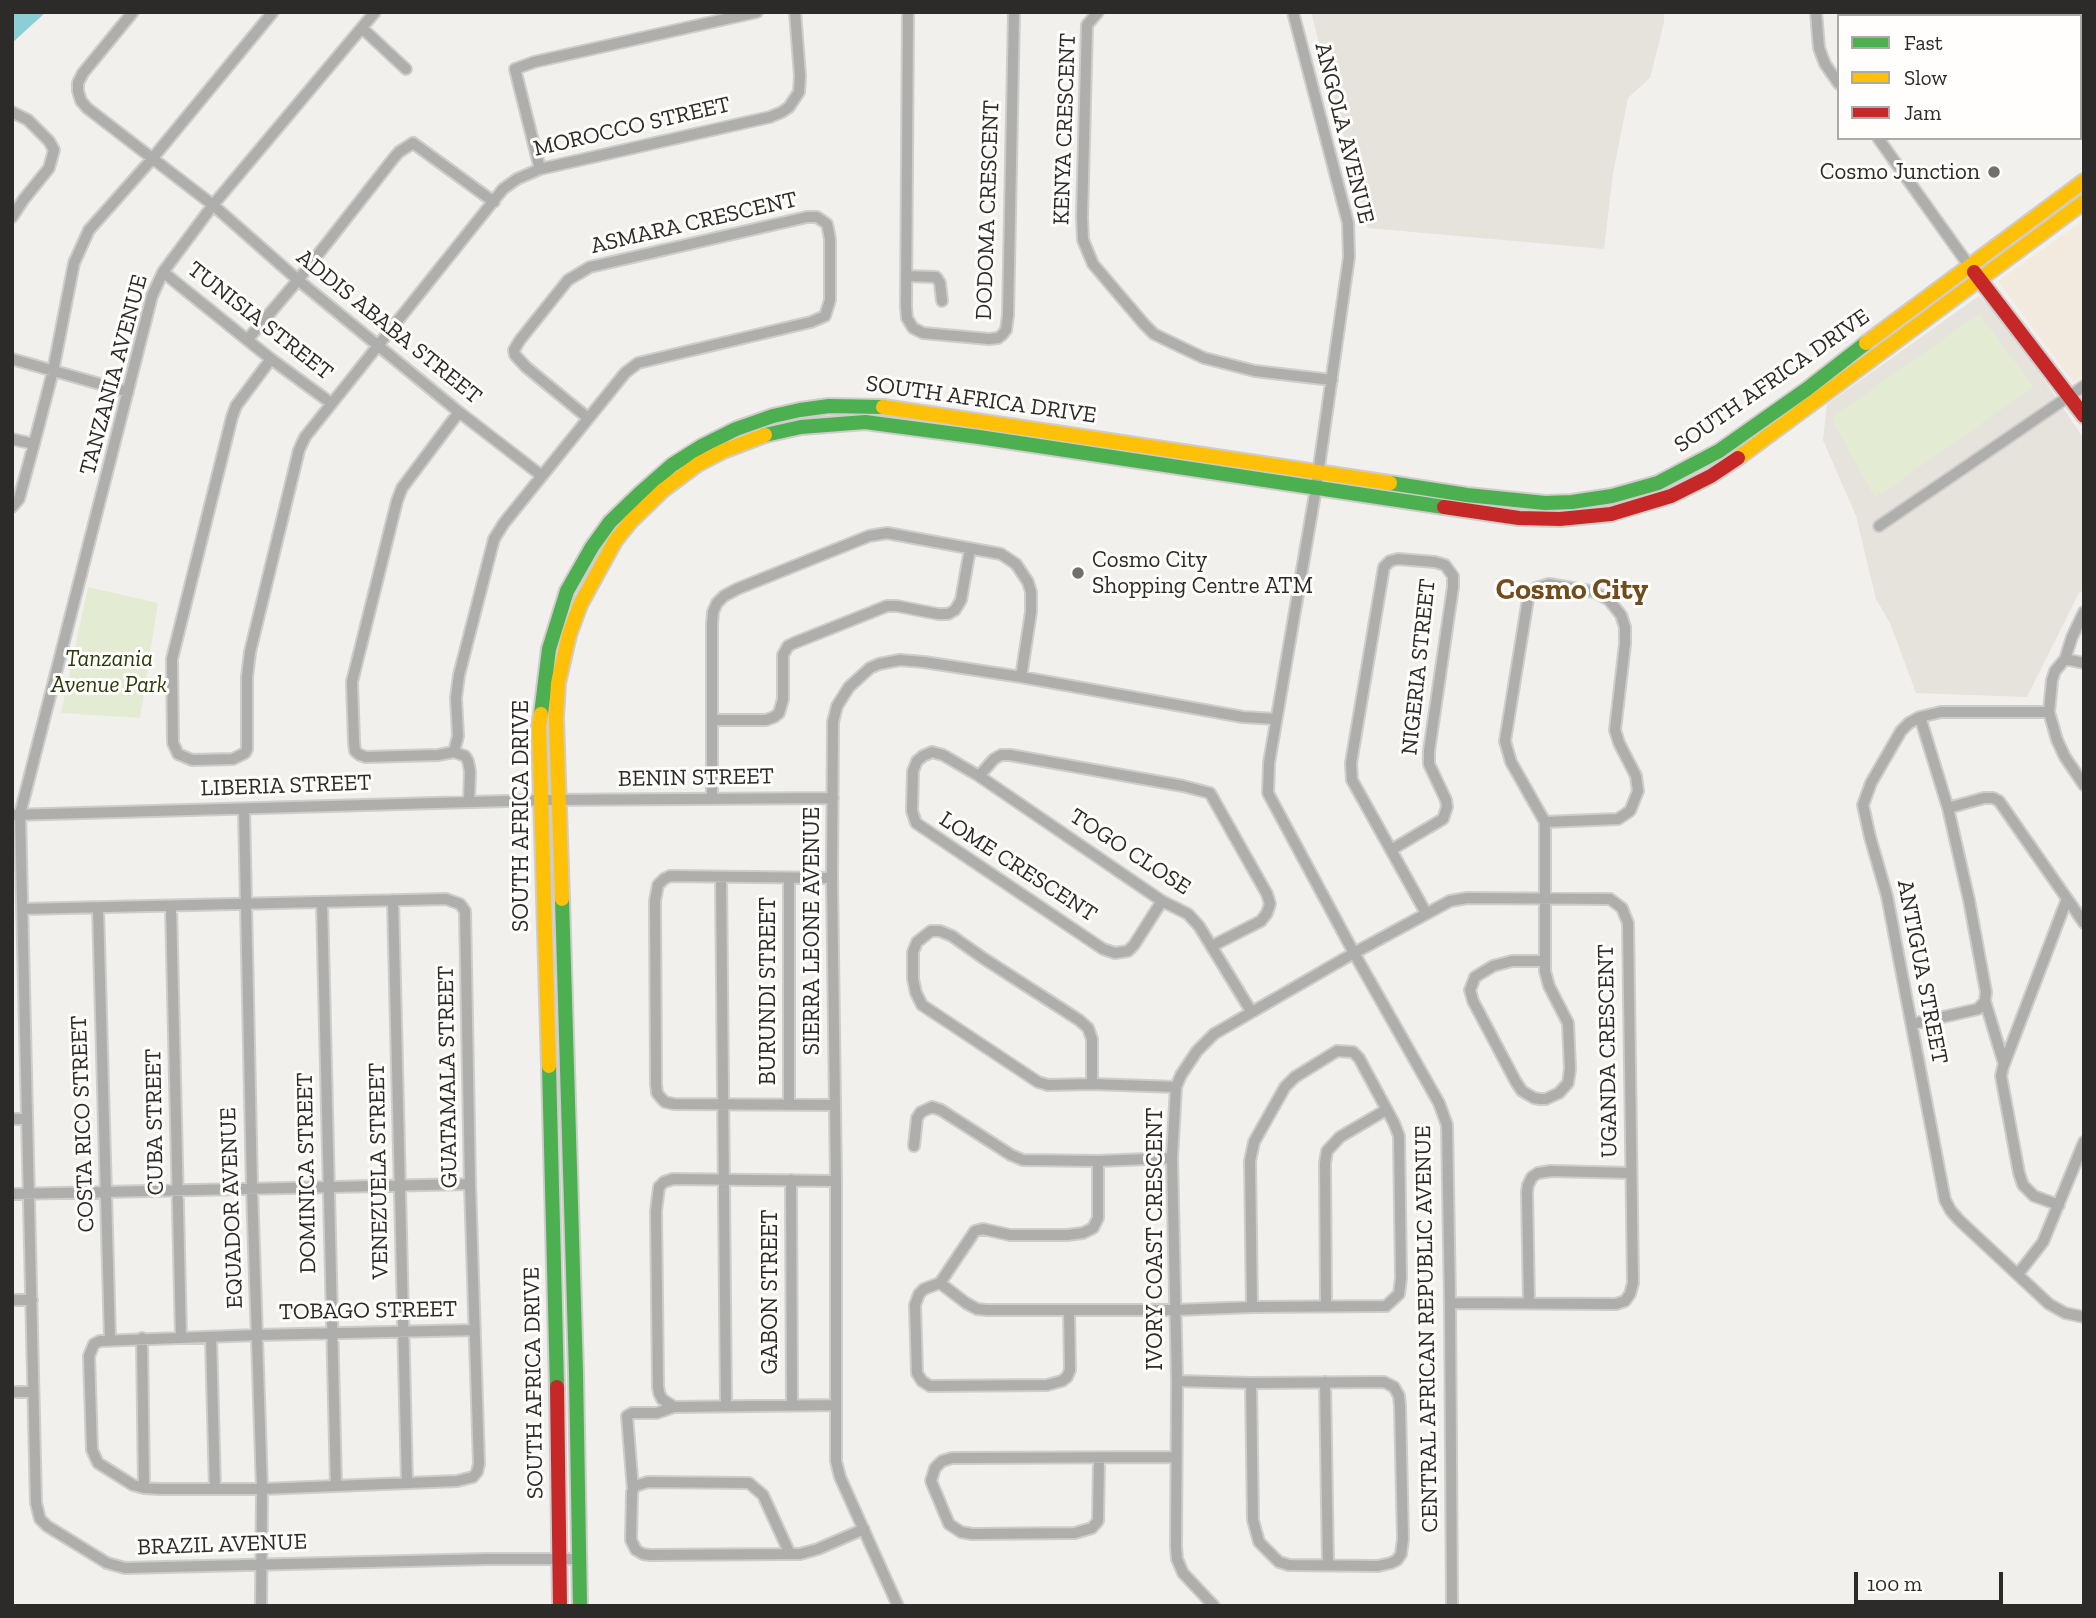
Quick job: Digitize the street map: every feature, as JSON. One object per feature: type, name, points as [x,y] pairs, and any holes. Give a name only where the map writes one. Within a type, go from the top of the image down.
[{"type":"street","name":"ADDIS ABABA STREET","points":[[134,12],[78,83],[81,100],[87,108],[213,205],[298,280],[542,477]]},
{"type":"street","points":[[12,507],[19,499],[53,370],[75,264],[89,230],[152,159],[273,12]]},
{"type":"street","name":"TANZANIA AVENUE","points":[[16,814],[152,296],[163,272],[213,205],[375,12]]},
{"type":"street","points":[[540,169],[515,69],[534,62],[757,12]]},
{"type":"street","name":"MOROCCO STREET","points":[[271,359],[236,406],[232,417],[172,659],[173,743],[174,750],[185,758],[233,759],[247,749],[247,677],[250,652],[299,450],[305,437],[494,202],[509,184],[540,169],[770,117],[782,112],[799,92],[796,12]]},
{"type":"street","name":"DODOMA CRESCENT","points":[[908,12],[907,318],[913,328],[923,333],[989,339],[998,338],[1006,330],[1008,315],[1014,12]]},
{"type":"street","points":[[1087,12],[1087,25]]},
{"type":"street","name":"KENYA CRESCENT","points":[[1098,12],[1087,25],[1082,217],[1083,240],[1093,264],[1154,334],[1204,358],[1224,364],[1287,376],[1332,380]]},
{"type":"street","name":"ANGOLA AVENUE","points":[[1293,12],[1348,223],[1349,257],[1318,472]]},
{"type":"street","points":[[1816,12],[1819,48],[1825,64],[1837,81]]},
{"type":"street","points":[[362,28],[406,68]]},
{"type":"street","points":[[12,112],[28,120],[49,141],[54,150],[49,168],[12,217]]},
{"type":"street","points":[[1879,140],[1970,267],[2084,416]]},
{"type":"street","points":[[247,339],[298,280],[393,159],[413,143],[494,202]]},
{"type":"street","name":"SOUTH AFRICA DRIVE","points":[[560,1606],[557,1363],[539,726],[544,676],[553,634],[567,591],[604,531],[639,494],[672,465],[736,429],[773,416],[829,406],[864,405],[1468,495],[1545,503],[1591,499],[1637,490],[1677,474],[1719,451],[1807,389],[2084,181]]},
{"type":"street","name":"SOUTH AFRICA DRIVE","points":[[580,1606],[576,1373],[556,718],[558,683],[569,635],[580,605],[615,541],[663,490],[698,464],[762,436],[801,427],[866,422],[1541,519],[1611,514],[1656,502],[1697,484],[1730,464],[2084,202]]},
{"type":"street","name":"ASMARA CRESCENT","points":[[807,217],[817,217],[827,224],[830,239],[830,300],[825,316],[638,363],[625,373],[588,418],[526,367],[514,350],[568,280],[590,267],[807,217]]},
{"type":"street","name":"TUNISIA STREET","points":[[163,272],[271,359],[331,403]]},
{"type":"street","points":[[906,276],[936,277],[940,284],[942,301]]},
{"type":"street","points":[[12,359],[128,392]]},
{"type":"street","points":[[1879,526],[2084,386]]},
{"type":"street","points":[[459,412],[408,477],[399,494],[352,682],[355,751],[366,757],[438,755],[453,752],[465,756],[470,771],[470,802]]},
{"type":"street","points":[[453,752],[458,736],[459,675],[494,539],[588,418]]},
{"type":"street","points":[[12,439],[34,444]]},
{"type":"street","name":"CENTRAL AFRICAN REPUBLIC AVENUE","points":[[1318,472],[1276,719],[1268,772],[1268,793],[1444,1114],[1448,1140],[1452,1606]]},
{"type":"street","points":[[712,797],[713,612],[717,603],[724,596],[770,575],[869,536],[896,534],[1001,554],[1010,559],[1022,572],[1031,592],[1031,612],[1021,677]]},
{"type":"street","points":[[712,720],[774,718],[782,707],[783,655],[788,646],[794,643],[887,606],[938,614],[948,614],[955,610],[961,600],[970,549]]},
{"type":"street","name":"NIGERIA STREET","points":[[1391,850],[1443,819],[1446,813],[1446,800],[1429,764],[1429,751],[1453,576],[1445,565],[1435,562],[1398,559],[1390,561],[1382,573],[1351,764],[1352,780],[1426,913]]},
{"type":"street","points":[[1544,961],[1512,961],[1493,966],[1475,977],[1470,990],[1473,1001],[1516,1082],[1529,1095],[1540,1099],[1553,1096],[1568,1083],[1568,1023],[1549,986],[1544,961],[1545,822],[1507,754],[1505,741],[1528,599],[1536,588],[1549,584],[1595,592],[1609,600],[1621,615],[1625,626],[1625,644],[1615,730],[1636,776],[1637,791],[1630,811],[1618,819],[1545,822]]},
{"type":"street","points":[[2084,612],[2065,659],[2055,671],[2049,712],[2065,757],[2084,785]]},
{"type":"street","points":[[2065,659],[2084,663]]},
{"type":"street","name":"SIERRA LEONE AVENUE","points":[[898,1606],[837,1468],[832,878],[834,714],[849,687],[870,668],[890,661],[916,660],[1243,717],[1276,719]]},
{"type":"street","points":[[2004,1064],[1985,1001],[1986,986],[1948,808],[1920,717],[1934,713],[2049,712]]},
{"type":"street","name":"ANTIGUA STREET","points":[[1920,717],[1909,723],[1902,732],[1871,783],[1863,805],[1885,886],[1945,1200],[1959,1220],[2053,1308],[2084,1317]]},
{"type":"street","name":"LOME CRESCENT","points":[[979,776],[943,755],[932,752],[923,756],[913,771],[912,810],[916,823],[1081,934],[1115,953],[1128,951],[1135,945],[1162,901]]},
{"type":"street","points":[[979,776],[1001,755],[1210,793],[1267,894],[1270,904],[1268,914],[1261,921],[1212,946]]},
{"type":"street","name":"TOGO CLOSE","points":[[979,776],[1162,901],[1188,914],[1212,946],[1251,1011]]},
{"type":"street","name":"BENIN STREET","points":[[560,801],[712,797],[833,798]]},
{"type":"street","points":[[1948,808],[1984,798],[1999,801],[2084,923]]},
{"type":"street","name":"LIBERIA STREET","points":[[16,814],[560,801]]},
{"type":"street","name":"EQUADOR AVENUE","points":[[244,809],[251,1188],[261,1489],[261,1606]]},
{"type":"street","name":"BRAZIL AVENUE","points":[[16,814],[22,909],[36,1503],[38,1514],[47,1526],[107,1563],[140,1569],[261,1564],[579,1559]]},
{"type":"street","points":[[832,878],[670,876],[664,879],[656,891],[656,1084],[660,1098],[674,1104],[835,1105]]},
{"type":"street","points":[[721,877],[726,1405]]},
{"type":"street","name":"BURUNDI STREET","points":[[789,878],[789,1104]]},
{"type":"street","name":"UGANDA CRESCENT","points":[[1354,953],[1426,913],[1461,898],[1546,897],[1610,900],[1622,908],[1627,918],[1633,1283],[1628,1298],[1616,1304],[1450,1303]]},
{"type":"street","points":[[2059,1205],[2029,1192],[2020,1180],[2001,1081],[2004,1064],[2067,899]]},
{"type":"street","name":"VENEZUELA STREET","points":[[393,900],[407,1483]]},
{"type":"street","name":"GUATAMALA STREET","points":[[22,909],[446,900],[460,904],[466,911],[470,1184],[479,1464],[477,1472],[473,1477],[457,1481],[261,1489]]},
{"type":"street","name":"DOMINICA STREET","points":[[322,902],[336,1485]]},
{"type":"street","name":"CUBA STREET","points":[[171,906],[181,1337]]},
{"type":"street","name":"COSTA RICO STREET","points":[[98,908],[110,1339]]},
{"type":"street","points":[[1092,1084],[1092,1039],[1088,1028],[1079,1020],[952,936],[931,931],[917,942],[913,952],[913,979],[922,1005],[1038,1082],[1048,1085],[1176,1087]]},
{"type":"street","name":"IVORY COAST CRESCENT","points":[[1210,1604],[1183,1573],[1177,1559],[1177,1381],[1172,1158],[1176,1087],[1203,1043],[1214,1034],[1354,953]]},
{"type":"street","points":[[1912,1024],[1969,1013],[1978,1009],[1985,1001]]},
{"type":"street","points":[[940,1283],[956,1297],[977,1309],[1176,1310],[1386,1306],[1399,1294],[1401,1278],[1399,1136],[1359,1058],[1353,1052],[1337,1051],[1295,1077],[1285,1087],[1254,1142],[1252,1307]]},
{"type":"street","points":[[914,1146],[918,1118],[921,1112],[932,1107],[1023,1160],[1172,1158]]},
{"type":"street","points":[[1326,1306],[1327,1151],[1340,1137],[1386,1110]]},
{"type":"street","points":[[12,1119],[27,1119]]},
{"type":"street","points":[[2018,1274],[2043,1242],[2084,1142]]},
{"type":"street","points":[[1069,1310],[1070,1370],[1062,1381],[1047,1385],[930,1386],[922,1381],[917,1373],[915,1305],[919,1294],[924,1289],[940,1283],[975,1231],[983,1228],[1010,1235],[1067,1235],[1083,1233],[1093,1228],[1098,1218],[1098,1161]]},
{"type":"street","points":[[1529,1303],[1527,1192],[1532,1177],[1551,1171],[1631,1173]]},
{"type":"street","points":[[674,1406],[663,1399],[658,1386],[659,1187],[674,1179],[836,1181]]},
{"type":"street","name":"GABON STREET","points":[[791,1180],[792,1405]]},
{"type":"street","points":[[12,1194],[470,1184]]},
{"type":"street","points":[[12,1300],[32,1300]]},
{"type":"street","name":"TOBAGO STREET","points":[[110,1339],[475,1330]]},
{"type":"street","points":[[142,1338],[144,1488]]},
{"type":"street","points":[[211,1338],[215,1489]]},
{"type":"street","points":[[110,1339],[94,1343],[89,1356],[92,1450],[98,1463],[133,1485],[144,1488],[261,1489]]},
{"type":"street","points":[[1177,1381],[1389,1383],[1397,1390],[1400,1406],[1402,1526],[1401,1554],[1391,1563],[1378,1566],[1283,1564],[1264,1548],[1256,1536],[1253,1520],[1251,1383]]},
{"type":"street","points":[[1325,1382],[1328,1565]]},
{"type":"street","points":[[12,1392],[32,1392]]},
{"type":"street","points":[[836,1405],[674,1406],[657,1413],[632,1413],[627,1416],[633,1489],[631,1541],[640,1553],[650,1555],[790,1555],[811,1552],[864,1529]]},
{"type":"street","points":[[1099,1459],[1098,1521],[1092,1528],[1082,1532],[961,1532],[949,1524],[931,1481],[935,1468],[942,1461],[952,1458],[1175,1458]]},
{"type":"street","points":[[633,1489],[639,1484],[653,1481],[749,1483],[763,1495],[790,1555]]},
{"type":"shaded area","points":[[1311,12],[1664,12],[1650,78],[1628,98],[1613,173],[1604,249],[1368,228]]},
{"type":"shaded area","points":[[2084,220],[2084,375],[2073,382],[1998,281]]},
{"type":"shaded area","points":[[1979,296],[2005,322],[2084,439],[2084,590],[2079,593],[2027,697],[1916,693],[1890,623],[1876,599],[1856,516],[1823,440],[1827,404]]},
{"type":"green space","points":[[1979,314],[2034,387],[1875,498],[1831,418]]},
{"type":"green space","name":"Tanzania Avenue Park","points":[[88,587],[158,603],[140,718],[61,713]]},
{"type":"water","points":[[12,12],[46,12],[12,43]]},
{"type":"traffic: fast","points":[[1390,483],[1545,503],[1612,496],[1658,483],[1719,451],[1807,389],[1866,343]]},
{"type":"traffic: fast","points":[[541,714],[549,649],[567,591],[610,522],[639,494],[672,465],[736,429],[800,410],[829,406],[883,407]]},
{"type":"traffic: fast","points":[[765,435],[801,427],[865,422],[1444,507]]},
{"type":"traffic: fast","points":[[562,899],[580,1606]]},
{"type":"traffic: fast","points":[[549,1066],[557,1387]]},
{"type":"traffic: slow","points":[[1866,343],[2084,181]]},
{"type":"traffic: slow","points":[[1738,458],[2084,202]]},
{"type":"traffic: slow","points":[[883,407],[1390,483]]},
{"type":"traffic: slow","points":[[562,899],[556,718],[558,683],[569,635],[580,605],[615,541],[663,490],[698,464],[765,435]]},
{"type":"traffic: slow","points":[[541,714],[539,726],[549,1066]]},
{"type":"traffic: jam","points":[[1974,272],[2084,416]]},
{"type":"traffic: jam","points":[[1444,507],[1519,518],[1560,519],[1611,514],[1671,496],[1711,476],[1738,458]]},
{"type":"traffic: jam","points":[[557,1387],[560,1606]]},
{"type":"place","name":"Cosmo Junction","points":[[1994,172]]},
{"type":"place","name":"Cosmo City Shopping Centre ATM","points":[[1078,573]]},
{"type":"district","name":"Cosmo City","points":[[1572,590]]}]
